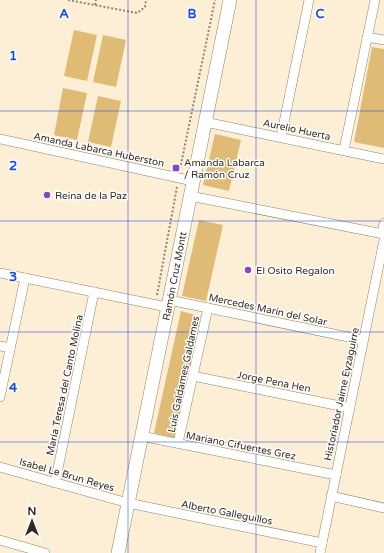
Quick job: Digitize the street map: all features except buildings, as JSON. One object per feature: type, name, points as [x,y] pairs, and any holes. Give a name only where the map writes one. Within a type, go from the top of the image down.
[{"type":"street","name":"Ramón Cruz Montt","points":[[118,553],[230,0]]},
{"type":"street","points":[[281,137],[309,0]]},
{"type":"street","points":[[344,150],[375,0]]},
{"type":"street","points":[[367,37],[384,40]]},
{"type":"street","name":"Aurelio Huerta","points":[[206,122],[384,159]]},
{"type":"street","name":"Amanda Labarca Huberston","points":[[0,139],[193,180]]},
{"type":"street","points":[[190,196],[383,236]]},
{"type":"street","name":"Historiador Jaime Eyzaguirre","points":[[320,553],[383,251],[384,223]]},
{"type":"street","name":"Mercedes Marín del Solar","points":[[0,273],[94,292],[168,304],[208,308],[364,340]]},
{"type":"street","points":[[0,397],[25,278]]},
{"type":"street","name":"María Teresa del Canto Molina","points":[[55,483],[94,292]]},
{"type":"street","name":"Luis Galdames Galdames","points":[[178,444],[208,308]]},
{"type":"street","points":[[0,346],[10,348]]},
{"type":"street","name":"Jorge Pena Hen","points":[[193,376],[350,408]]},
{"type":"street","name":"Mariano Cifuentes Grez","points":[[141,436],[336,475]]},
{"type":"street","name":"Isabel Le Brun Reyes","points":[[0,466],[128,503]]},
{"type":"street","points":[[332,496],[384,508]]},
{"type":"street","name":"Alberto Galleguillos","points":[[128,503],[322,543]]},
{"type":"street","points":[[0,540],[45,553]]},
{"type":"path","points":[[68,0],[137,12],[145,7],[146,0]]},
{"type":"path","points":[[95,5],[96,0]]},
{"type":"path","points":[[179,177],[215,0]]},
{"type":"shaded area","points":[[74,30],[97,35],[87,81],[64,76]]},
{"type":"shaded area","points":[[103,35],[126,40],[116,87],[93,82]]},
{"type":"shaded area","points":[[372,47],[384,49],[384,148],[354,142]]},
{"type":"shaded area","points":[[63,88],[87,93],[77,140],[54,135]]},
{"type":"shaded area","points":[[98,96],[121,101],[111,147],[88,142]]},
{"type":"shaded area","points":[[215,134],[241,140],[229,191],[203,185]]},
{"type":"shaded area","points":[[199,220],[223,225],[206,301],[182,296]]},
{"type":"shaded area","points":[[181,311],[202,317],[177,439],[154,433]]},
{"type":"place","name":"Amanda Labarca / Ramón Cruz","points":[[176,168]]},
{"type":"place","name":"Reina de la Paz","points":[[47,195]]},
{"type":"place","name":"El Osito Regalon","points":[[248,270]]}]
